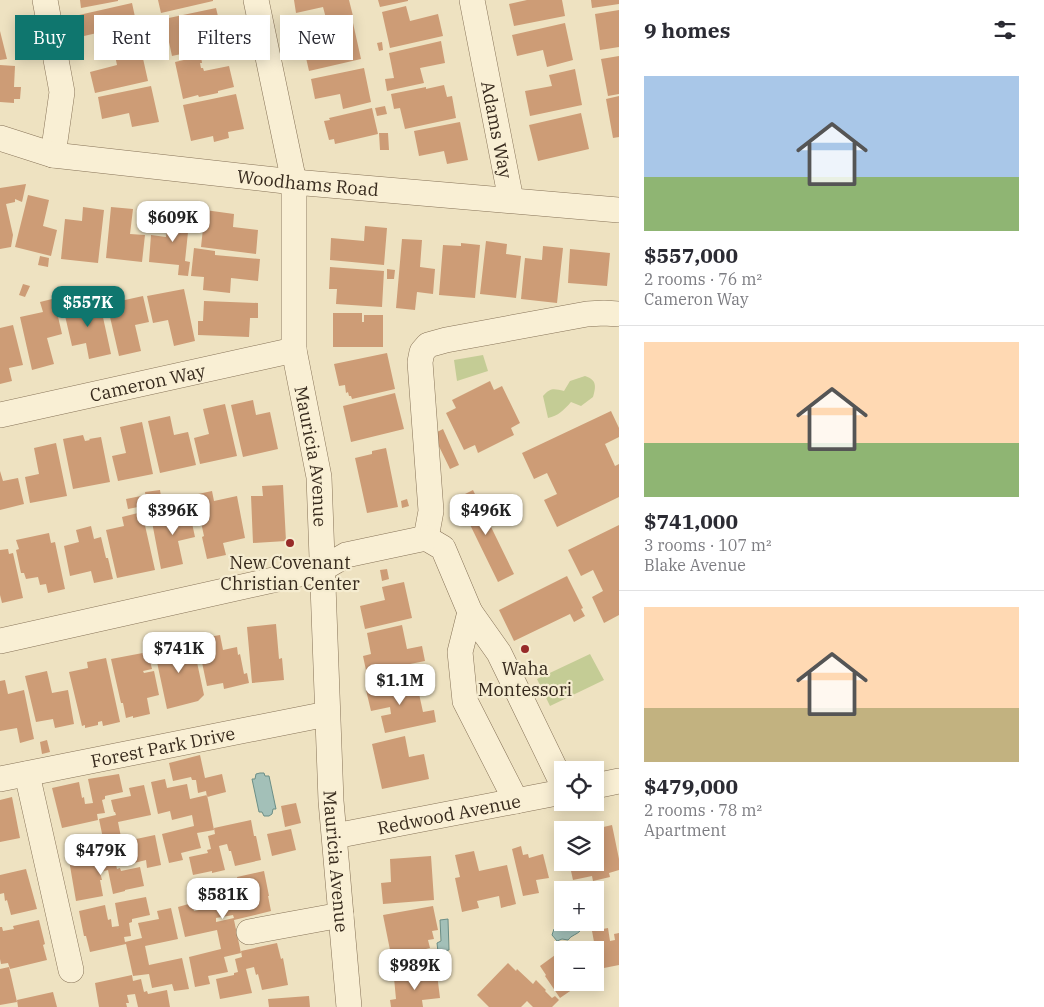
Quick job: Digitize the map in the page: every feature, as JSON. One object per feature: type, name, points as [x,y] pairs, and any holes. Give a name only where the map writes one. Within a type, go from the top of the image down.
[{"type":"street","points":[[45,0],[62,92],[53,155]]},
{"type":"street","name":"Mauricia Avenue","points":[[256,0],[294,182],[294,350],[319,477],[331,801],[349,1007]]},
{"type":"street","name":"Adams Way","points":[[472,0],[511,200]]},
{"type":"street","name":"Woodhams Road","points":[[0,138],[53,155],[294,182],[619,210]]},
{"type":"street","points":[[426,538],[431,511],[420,362],[422,352],[428,345],[587,314],[619,314]]},
{"type":"street","name":"Cameron Way","points":[[0,415],[294,350]]},
{"type":"street","points":[[0,641],[322,569],[346,555],[426,538],[443,548],[470,612],[499,654],[554,767]]},
{"type":"street","points":[[470,612],[460,652],[464,701],[516,801]]},
{"type":"street","name":"Forest Park Drive","points":[[0,780],[327,714]]},
{"type":"street","points":[[27,774],[71,970]]},
{"type":"street","points":[[604,784],[619,781]]},
{"type":"street","name":"Redwood Avenue","points":[[335,836],[554,794]]},
{"type":"street","points":[[249,932],[341,915]]},
{"type":"green space","points":[[483,355],[488,371],[457,381],[454,360]]},
{"type":"green space","points":[[585,376],[592,379],[595,384],[593,397],[581,406],[571,402],[561,412],[548,418],[543,396],[553,389],[564,391],[570,381]]},
{"type":"green space","points":[[590,654],[604,680],[550,706],[537,679]]},
{"type":"water","points":[[260,773],[269,776],[276,809],[273,809],[272,814],[269,816],[264,816],[262,812],[259,812],[252,779],[255,779],[256,774]]},
{"type":"water","points":[[448,919],[449,950],[438,952],[437,943],[441,941],[440,920]]},
{"type":"water","points":[[554,929],[554,931],[580,931],[568,940],[562,939],[557,941],[552,935]]},
{"type":"building","points":[[80,0],[118,0],[118,1],[81,8]]},
{"type":"building","points":[[158,0],[213,0],[213,1],[161,13]]},
{"type":"building","points":[[294,0],[349,0],[353,15],[325,15],[323,7],[296,13]]},
{"type":"building","points":[[378,0],[408,0],[408,1],[380,7]]},
{"type":"building","points":[[527,0],[562,0],[565,16],[514,26],[509,4]]},
{"type":"building","points":[[591,0],[619,0],[619,4],[592,8]]},
{"type":"building","points":[[132,3],[135,15],[94,15],[94,34],[84,36],[84,15],[79,15]]},
{"type":"building","points":[[406,6],[410,21],[438,14],[443,36],[390,48],[382,12]]},
{"type":"building","points":[[216,8],[218,15],[183,15]]},
{"type":"building","points":[[619,10],[619,47],[600,50],[595,14]]},
{"type":"building","points":[[179,16],[179,54],[172,56],[169,42],[169,18]]},
{"type":"building","points":[[353,23],[361,59],[309,71],[306,60],[353,60]]},
{"type":"building","points":[[565,23],[573,60],[547,67],[543,50],[517,56],[512,35]]},
{"type":"building","points":[[0,31],[7,59],[0,60]]},
{"type":"building","points":[[441,41],[445,63],[420,68],[424,83],[387,91],[385,79],[394,78],[389,53]]},
{"type":"building","points":[[382,42],[383,50],[379,51],[377,43]]},
{"type":"building","points":[[619,56],[619,94],[608,96],[601,59]]},
{"type":"building","points":[[116,60],[143,60],[148,81],[95,93],[90,72],[117,65]]},
{"type":"building","points":[[202,60],[201,68],[204,71],[229,66],[234,87],[218,91],[218,93],[183,99],[175,62]]},
{"type":"building","points":[[0,65],[15,66],[14,87],[21,87],[20,99],[14,99],[14,103],[0,102]]},
{"type":"building","points":[[364,68],[371,102],[343,109],[340,94],[315,99],[311,79]]},
{"type":"building","points":[[575,69],[582,105],[530,116],[525,91],[552,86],[549,75]]},
{"type":"building","points":[[444,85],[447,97],[452,96],[456,118],[405,129],[400,108],[394,109],[391,94]]},
{"type":"building","points":[[151,86],[159,122],[132,127],[129,113],[102,119],[98,97]]},
{"type":"building","points":[[236,94],[244,129],[228,132],[229,138],[214,142],[213,136],[191,141],[183,105]]},
{"type":"building","points":[[619,96],[619,137],[613,138],[606,99]]},
{"type":"building","points":[[385,106],[387,114],[377,116],[375,108]]},
{"type":"building","points":[[372,108],[378,134],[335,144],[334,139],[329,140],[324,121],[330,120],[329,118]]},
{"type":"building","points":[[581,113],[589,149],[538,161],[529,125]]},
{"type":"building","points":[[460,122],[468,160],[447,164],[444,151],[419,156],[414,131]]},
{"type":"building","points":[[379,133],[388,133],[389,150],[380,150]]},
{"type":"building","points":[[26,184],[22,202],[15,199],[15,202],[6,204],[13,235],[11,247],[0,249],[0,188]]},
{"type":"building","points":[[28,195],[49,200],[43,226],[57,230],[51,256],[15,247]]},
{"type":"building","points":[[83,207],[104,210],[98,263],[61,259],[65,219],[82,221]]},
{"type":"building","points":[[111,207],[133,209],[130,234],[145,235],[142,262],[106,258]]},
{"type":"building","points":[[205,210],[234,214],[233,227],[258,230],[256,254],[201,247]]},
{"type":"building","points":[[169,211],[190,213],[185,261],[190,262],[188,276],[178,275],[179,265],[149,262],[151,235],[166,237]]},
{"type":"building","points":[[365,226],[387,228],[384,265],[330,260],[331,238],[364,241]]},
{"type":"building","points":[[402,239],[422,240],[420,267],[435,269],[433,294],[417,292],[415,310],[396,308]]},
{"type":"building","points":[[486,241],[507,244],[506,254],[521,256],[516,298],[480,294]]},
{"type":"building","points":[[461,243],[480,245],[475,298],[439,295],[443,245],[461,246]]},
{"type":"building","points":[[543,246],[563,248],[557,303],[521,299],[525,258],[542,260]]},
{"type":"building","points":[[194,248],[215,251],[215,255],[260,259],[258,281],[231,278],[230,293],[203,290],[204,277],[191,276]]},
{"type":"building","points":[[570,249],[610,253],[607,286],[568,283]]},
{"type":"building","points":[[40,256],[49,258],[48,267],[38,265]]},
{"type":"building","points":[[330,267],[384,271],[382,307],[336,304],[337,289],[329,289]]},
{"type":"building","points":[[387,269],[395,270],[394,279],[387,279]]},
{"type":"building","points":[[23,284],[30,286],[25,297],[19,295]]},
{"type":"building","points":[[184,289],[195,341],[174,346],[168,320],[153,323],[147,296]]},
{"type":"building","points":[[143,296],[149,322],[135,325],[141,351],[119,356],[107,304]]},
{"type":"building","points":[[56,298],[58,308],[56,308],[62,334],[47,338],[54,364],[32,370],[20,317],[43,312],[40,302]]},
{"type":"building","points":[[99,299],[111,354],[89,359],[86,343],[72,346],[63,307]]},
{"type":"building","points":[[204,301],[258,303],[258,318],[250,318],[249,337],[198,335],[198,321],[203,321]]},
{"type":"building","points":[[333,313],[362,313],[362,322],[364,322],[364,315],[383,315],[383,347],[333,347]]},
{"type":"building","points":[[13,325],[23,365],[9,368],[12,381],[0,384],[0,328]]},
{"type":"building","points":[[387,353],[395,389],[352,399],[348,392],[346,393],[345,385],[339,386],[334,364]]},
{"type":"building","points":[[490,381],[494,390],[502,386],[520,423],[511,428],[514,435],[478,453],[475,445],[464,450],[446,413],[456,408],[452,400]]},
{"type":"building","points":[[395,393],[404,429],[351,442],[343,406]]},
{"type":"building","points":[[253,400],[256,415],[270,412],[278,449],[243,457],[231,405]]},
{"type":"building","points":[[225,404],[237,456],[200,464],[194,438],[209,434],[203,409]]},
{"type":"building","points":[[611,411],[619,428],[619,437],[605,444],[615,466],[619,464],[619,497],[557,527],[544,500],[557,494],[547,473],[534,479],[522,453]]},
{"type":"building","points":[[170,416],[174,435],[188,432],[196,465],[160,473],[148,421]]},
{"type":"building","points":[[142,422],[153,474],[118,481],[112,456],[126,453],[120,427]]},
{"type":"building","points":[[443,429],[459,465],[450,469],[433,434]]},
{"type":"building","points":[[83,435],[85,441],[101,437],[110,482],[73,489],[63,439]]},
{"type":"building","points":[[56,443],[67,496],[30,503],[25,477],[39,474],[34,448]]},
{"type":"building","points":[[386,448],[398,507],[367,513],[355,458]]},
{"type":"building","points":[[0,471],[3,481],[18,478],[24,504],[0,510]]},
{"type":"building","points":[[283,485],[286,541],[253,543],[251,496],[263,496],[262,486]]},
{"type":"building","points":[[160,490],[162,502],[147,505],[145,492]]},
{"type":"building","points":[[473,490],[514,574],[498,582],[457,498]]},
{"type":"building","points":[[212,491],[214,501],[237,496],[245,538],[223,543],[226,555],[207,559],[197,504],[200,504],[198,494]]},
{"type":"building","points":[[141,496],[143,506],[128,509],[126,499]]},
{"type":"building","points":[[407,499],[409,506],[402,508],[401,501]]},
{"type":"building","points":[[184,504],[187,515],[190,514],[195,537],[178,541],[183,564],[161,569],[152,522],[172,518],[170,507]]},
{"type":"building","points":[[142,512],[155,570],[117,578],[106,530],[124,526],[122,517]]},
{"type":"building","points":[[619,525],[619,615],[604,623],[592,597],[603,591],[593,570],[581,576],[568,550]]},
{"type":"building","points":[[91,526],[94,539],[101,537],[113,579],[94,583],[91,571],[70,576],[64,546],[79,542],[76,530]]},
{"type":"building","points":[[49,533],[51,543],[55,542],[65,589],[48,593],[46,584],[40,585],[38,577],[26,579],[24,573],[21,573],[16,550],[19,549],[16,540]]},
{"type":"building","points":[[8,549],[9,554],[13,553],[23,598],[2,603],[0,595],[0,550]]},
{"type":"building","points":[[387,569],[389,579],[382,581],[380,570]]},
{"type":"building","points":[[567,576],[585,616],[574,622],[570,614],[514,641],[499,610]]},
{"type":"building","points":[[404,582],[412,618],[365,629],[360,606],[385,600],[382,587]]},
{"type":"building","points":[[276,624],[279,659],[282,658],[284,680],[252,683],[247,627]]},
{"type":"building","points":[[402,625],[407,649],[422,646],[425,661],[367,675],[363,656],[371,654],[367,633]]},
{"type":"building","points":[[220,635],[223,650],[237,647],[244,674],[247,673],[249,683],[224,689],[223,683],[207,686],[197,639]]},
{"type":"building","points":[[192,639],[204,695],[198,701],[167,709],[154,648]]},
{"type":"building","points":[[148,652],[152,669],[143,671],[144,673],[154,671],[159,695],[147,698],[150,714],[126,718],[111,659]]},
{"type":"building","points":[[106,658],[120,722],[103,726],[102,721],[98,722],[98,725],[85,728],[85,725],[82,726],[69,672],[88,668],[87,662]]},
{"type":"building","points":[[47,671],[52,693],[68,690],[74,724],[55,728],[53,719],[36,722],[25,676]]},
{"type":"building","points":[[5,680],[8,694],[24,690],[34,739],[20,743],[17,728],[0,731],[0,681]]},
{"type":"building","points":[[416,680],[423,712],[434,710],[436,722],[385,733],[381,716],[391,714],[390,707],[371,711],[366,690]]},
{"type":"building","points":[[405,736],[409,757],[424,754],[429,779],[382,789],[372,744]]},
{"type":"building","points":[[47,740],[50,752],[42,754],[40,742]]},
{"type":"building","points":[[200,755],[205,778],[222,774],[226,792],[207,797],[206,791],[198,793],[196,780],[192,780],[191,777],[173,781],[169,763]]},
{"type":"building","points":[[119,774],[123,792],[105,796],[105,799],[102,800],[105,813],[97,814],[98,820],[62,828],[52,788],[79,782],[85,804],[93,803],[88,779]]},
{"type":"building","points":[[165,779],[167,788],[187,784],[190,799],[207,795],[214,830],[197,833],[201,848],[181,853],[183,860],[169,863],[162,834],[194,826],[192,815],[172,820],[170,811],[158,814],[151,782]]},
{"type":"building","points":[[144,785],[151,815],[118,822],[122,842],[155,835],[161,865],[147,868],[146,860],[126,865],[123,850],[106,853],[99,819],[116,815],[111,800],[131,796],[129,788]]},
{"type":"building","points":[[12,797],[20,838],[0,842],[0,800]]},
{"type":"building","points":[[296,803],[301,823],[285,827],[281,806]]},
{"type":"building","points":[[251,820],[261,860],[235,866],[227,844],[219,846],[225,870],[193,875],[189,857],[208,853],[207,850],[211,849],[208,836],[215,834],[214,828]]},
{"type":"building","points":[[612,825],[619,859],[619,870],[609,873],[610,877],[593,881],[592,876],[573,880],[571,871],[604,871],[604,827]]},
{"type":"building","points":[[291,829],[296,850],[272,856],[267,834]]},
{"type":"building","points":[[521,846],[523,855],[528,854],[529,858],[543,854],[549,878],[536,880],[539,893],[523,896],[512,849]]},
{"type":"building","points":[[474,851],[479,871],[507,865],[516,904],[501,908],[499,896],[477,901],[479,908],[462,912],[455,878],[460,877],[455,855]]},
{"type":"building","points":[[105,852],[106,858],[114,856],[117,869],[120,868],[121,871],[140,867],[144,886],[113,894],[108,870],[100,872],[103,896],[76,901],[69,860]]},
{"type":"building","points":[[431,856],[434,900],[383,904],[381,883],[391,882],[390,859]]},
{"type":"building","points":[[26,869],[37,909],[11,915],[4,893],[0,894],[0,875]]},
{"type":"building","points":[[264,871],[271,911],[234,920],[241,953],[224,957],[228,972],[208,976],[210,984],[195,987],[189,957],[221,949],[217,930],[185,937],[178,907],[192,903],[194,911],[214,907],[213,902],[200,905],[196,886],[226,878],[232,901],[240,900],[237,877]],"holes":[[[233,915],[234,918],[216,922],[216,918]]]},
{"type":"building","points":[[146,897],[150,915],[132,919],[132,922],[129,923],[131,936],[124,937],[125,942],[142,938],[138,923],[159,919],[157,911],[171,908],[178,939],[145,946],[149,965],[182,958],[189,989],[174,991],[172,984],[152,988],[149,974],[133,976],[126,944],[90,952],[86,936],[84,936],[79,911],[105,905],[108,920],[111,919],[112,927],[119,926],[115,903]]},
{"type":"building","points":[[433,906],[438,930],[432,931],[434,939],[428,940],[430,948],[401,955],[402,958],[392,960],[383,915]]},
{"type":"building","points":[[39,920],[47,960],[10,969],[8,963],[1,964],[0,927],[2,927],[3,931],[14,929],[13,926]]},
{"type":"building","points":[[608,928],[610,941],[615,940],[614,934],[619,933],[619,965],[604,968],[604,941],[594,941],[592,931],[604,931],[604,929]]},
{"type":"building","points":[[277,943],[281,959],[283,958],[288,985],[262,990],[254,967],[246,969],[252,993],[220,999],[216,979],[234,975],[234,973],[238,972],[235,959],[242,957],[241,951]]},
{"type":"building","points":[[554,956],[554,989],[545,976],[540,966]]},
{"type":"building","points":[[508,963],[533,984],[536,980],[552,998],[555,996],[559,1000],[552,1007],[533,1007],[527,1001],[521,1007],[489,1007],[477,995]]},
{"type":"building","points":[[9,967],[17,1002],[0,1005],[0,969]]},
{"type":"building","points":[[437,974],[440,998],[422,1000],[423,1007],[391,1007],[390,1000],[396,999],[394,978]]},
{"type":"building","points":[[132,975],[133,981],[141,979],[144,992],[147,991],[148,994],[167,990],[170,1007],[138,1007],[135,994],[127,995],[129,1003],[126,1003],[127,1007],[99,1007],[95,983]]},
{"type":"building","points":[[555,991],[570,991],[560,998]]},
{"type":"building","points":[[53,992],[57,1007],[18,1007],[17,1000]]},
{"type":"building","points":[[309,996],[310,1007],[269,1007],[268,999]]},
{"type":"place","name":"New Covenant Christian Center","points":[[290,543]]},
{"type":"place","name":"Waha Montessori","points":[[525,649]]}]
